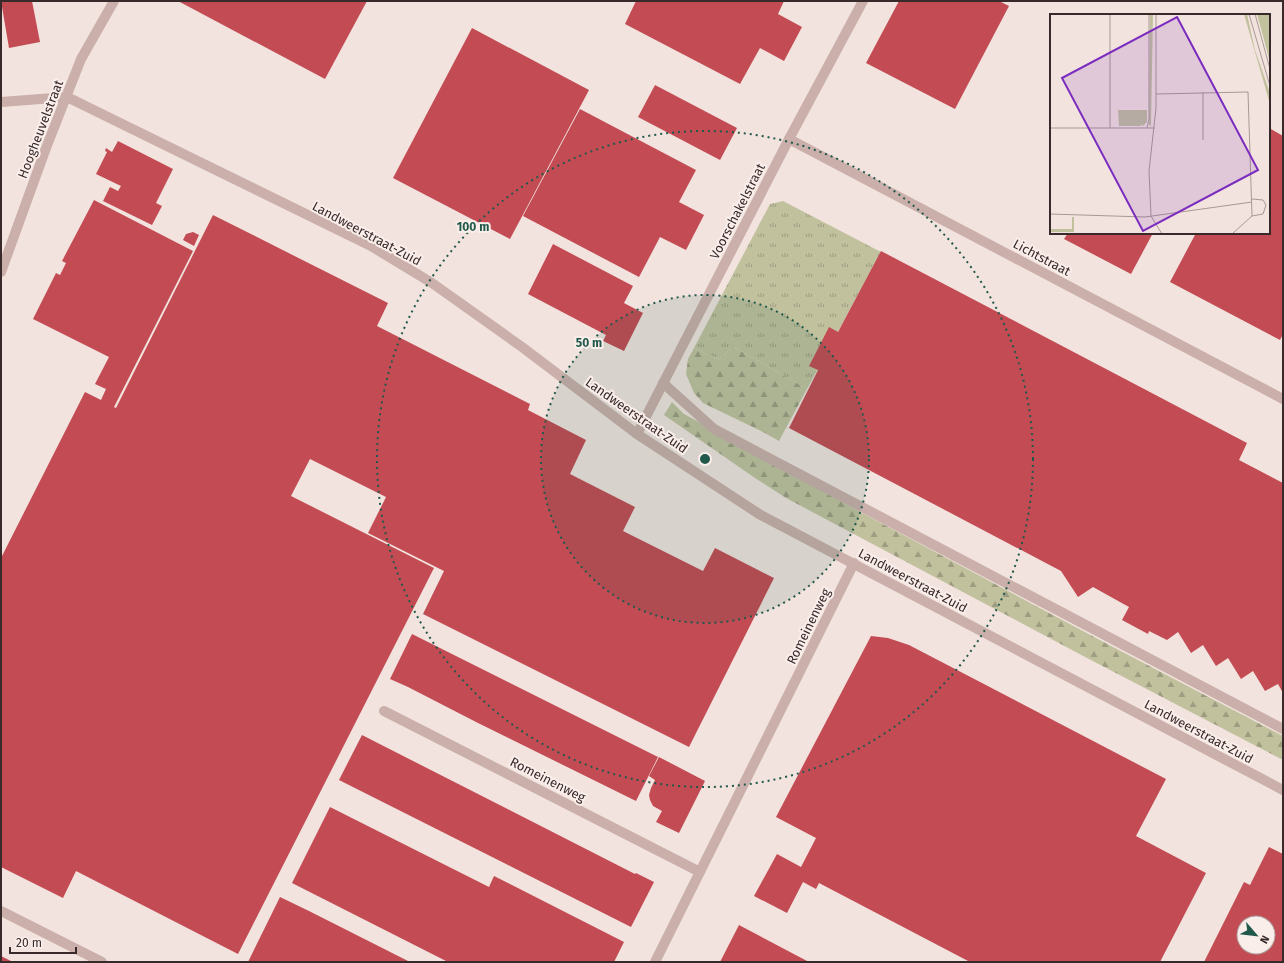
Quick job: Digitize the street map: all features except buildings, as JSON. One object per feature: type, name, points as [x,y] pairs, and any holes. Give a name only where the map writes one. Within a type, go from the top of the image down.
[{"type":"street","name":"Hoogheuvelstraat","points":[[1,272],[46,148],[81,59],[114,1]]},
{"type":"street","name":"Voorschakelstraat","points":[[637,434],[789,139],[863,1]]},
{"type":"street","points":[[1,102],[67,97]]},
{"type":"street","name":"Landweerstraat-Zuid","points":[[67,97],[371,246],[432,283],[522,347],[637,434],[759,514],[1283,790]]},
{"type":"street","name":"Lichtstraat","points":[[789,139],[1283,398]]},
{"type":"street","points":[[663,382],[714,429],[1283,729]]},
{"type":"street","name":"Romeinenweg","points":[[655,962],[854,563]]},
{"type":"street","name":"Romeinenweg","points":[[384,710],[700,872]]},
{"type":"street","points":[[1,911],[102,962]]},
{"type":"green space","points":[[783,201],[881,252],[807,389],[732,346],[725,355],[718,359],[694,348],[770,204]]},
{"type":"green space","points":[[732,346],[807,389],[779,441],[703,403],[694,393],[686,374],[688,359],[694,348],[718,359],[725,355]]},
{"type":"green space","points":[[672,402],[684,414],[768,459],[853,508],[1283,736],[1283,760],[786,498],[664,415]]}]
